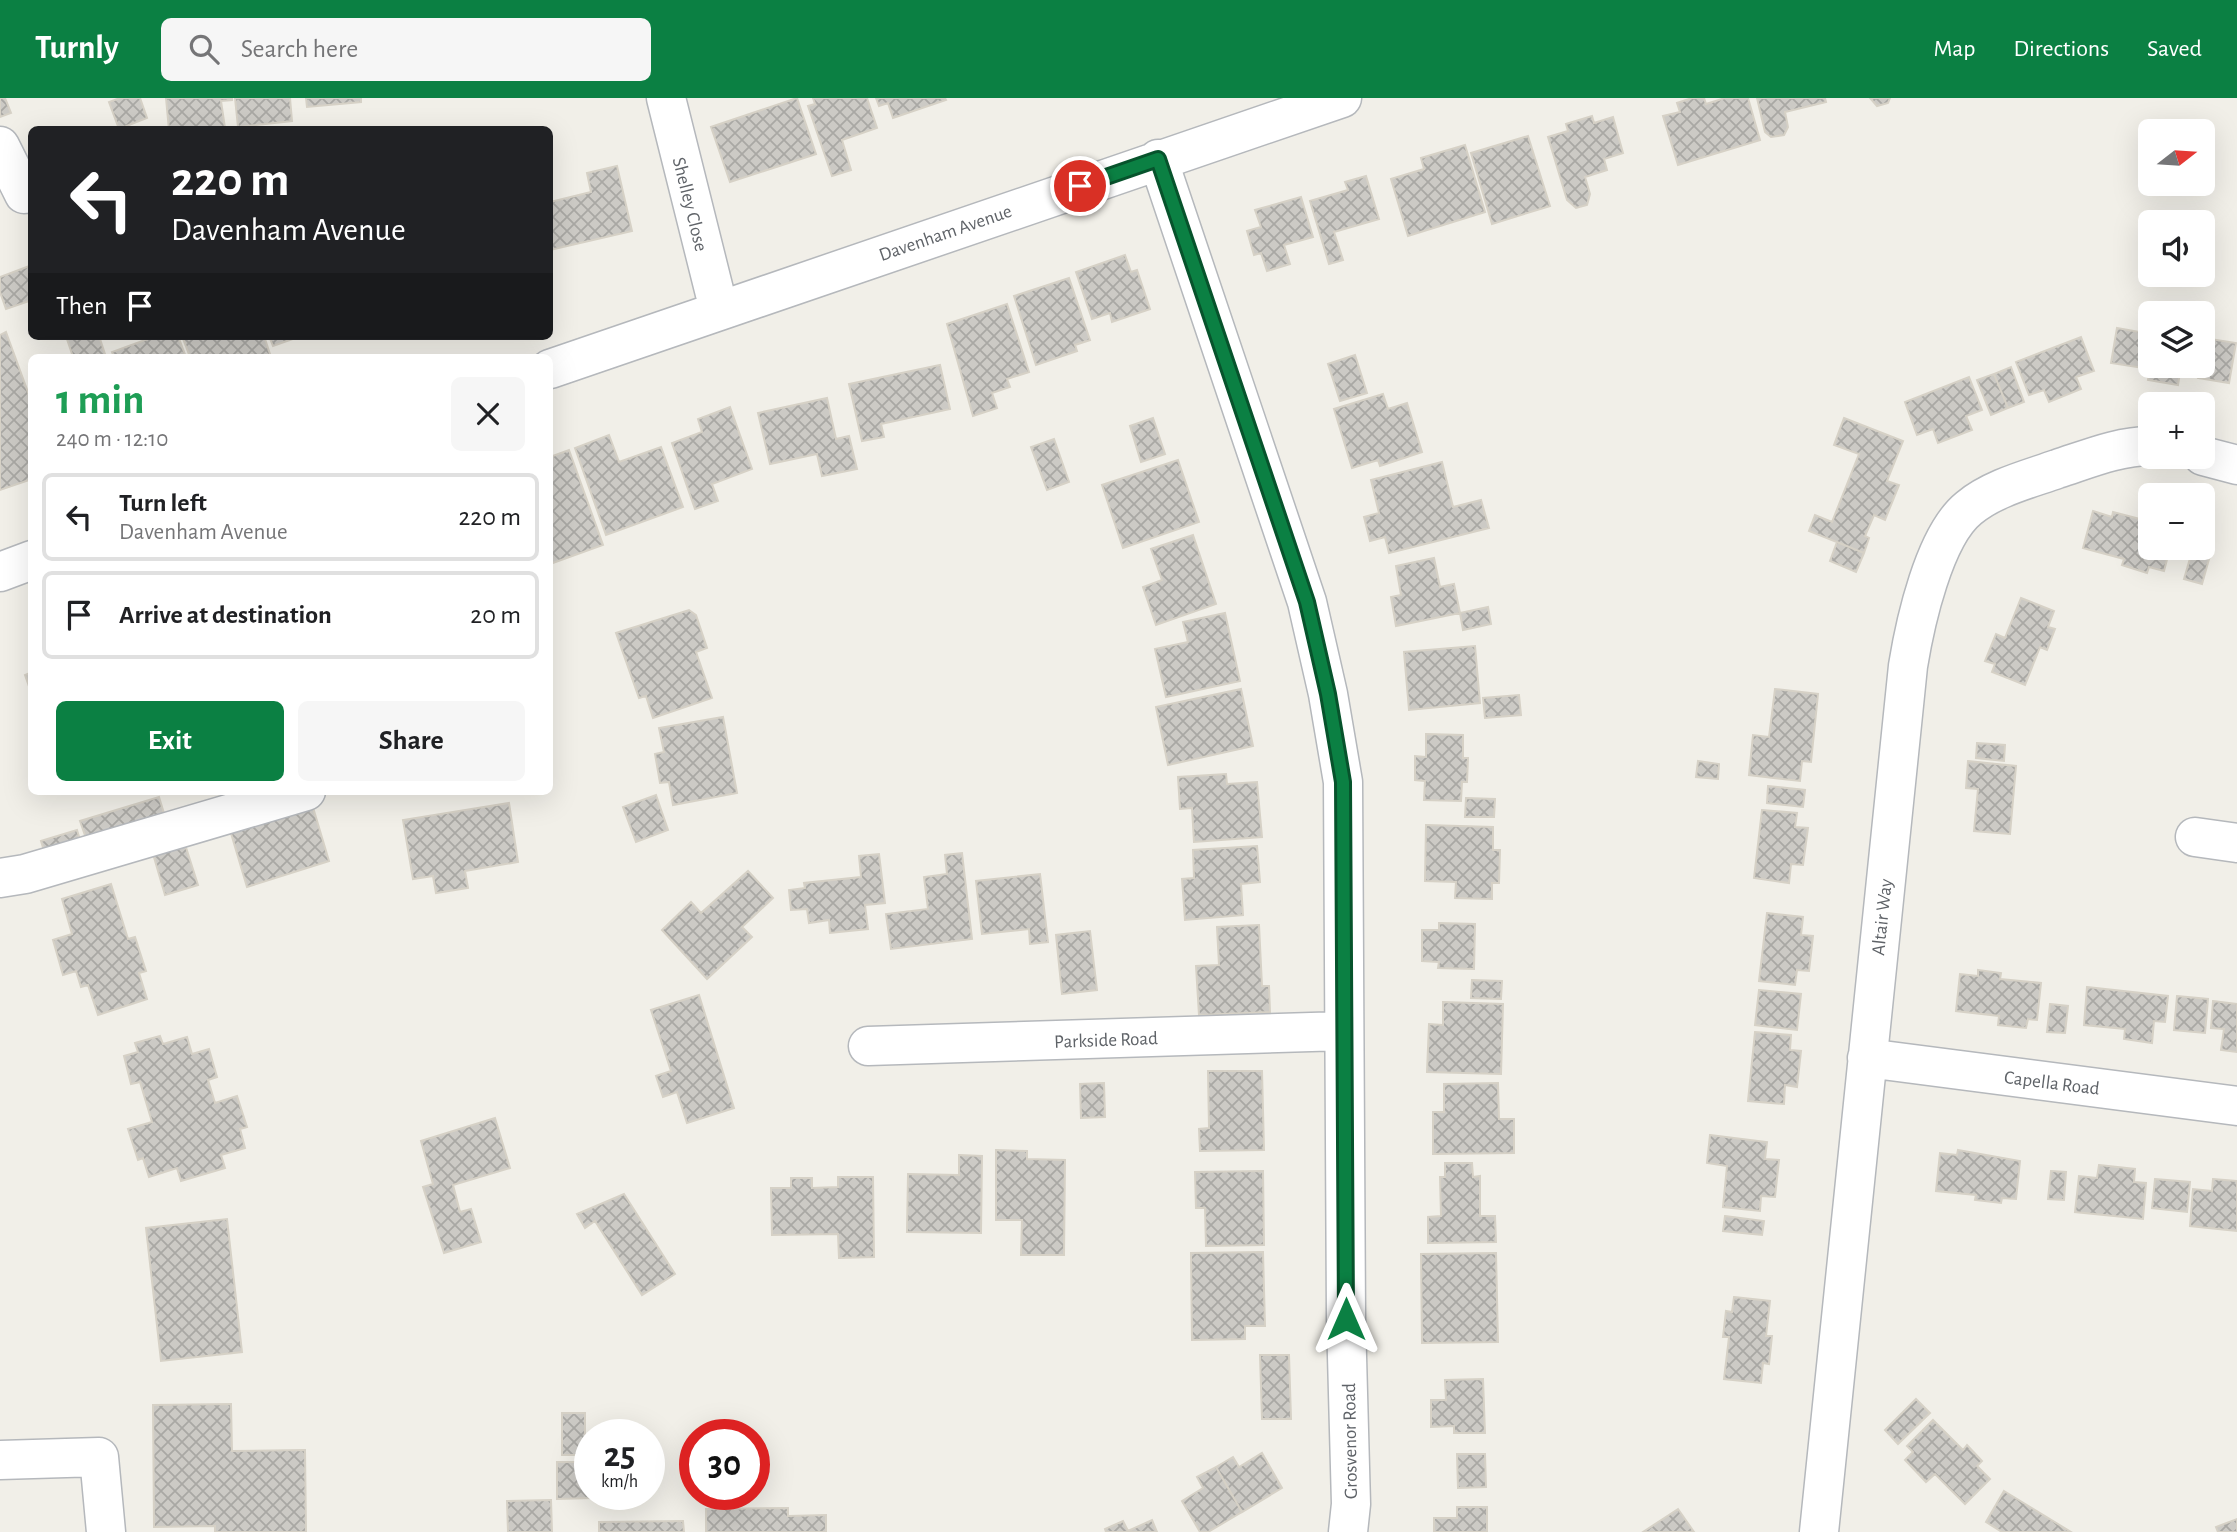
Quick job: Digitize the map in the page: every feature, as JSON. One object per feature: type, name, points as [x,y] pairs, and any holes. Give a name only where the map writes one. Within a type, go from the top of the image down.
[{"type":"street","name":"Shelley Close","points":[[666,98],[719,310]]},
{"type":"street","name":"Davenham Avenue","points":[[553,368],[1342,98]]},
{"type":"street","points":[[0,146],[24,194],[28,192]]},
{"type":"street","name":"Grosvenor Road","points":[[1158,159],[1307,602],[1328,694],[1343,782],[1351,1504],[1348,1532]]},
{"type":"street","name":"Altair Way","points":[[1819,1532],[1821,1489],[1911,643],[1926,589],[1953,524],[1969,508],[2026,480],[2103,454],[2138,446]]},
{"type":"street","points":[[2215,459],[2237,465]]},
{"type":"street","points":[[0,572],[28,562]]},
{"type":"street","points":[[0,878],[25,874],[292,795]]},
{"type":"street","points":[[2195,837],[2237,843]]},
{"type":"street","name":"Parkside Road","points":[[868,1046],[1344,1031]]},
{"type":"street","name":"Capella Road","points":[[1867,1058],[2237,1106]]},
{"type":"street","points":[[0,1460],[99,1457],[106,1532]]},
{"type":"street","points":[[1795,1532],[1821,1489]]},
{"type":"building","points":[[0,98],[5,98],[11,113],[0,117]]},
{"type":"building","points":[[120,98],[140,98],[147,118],[127,126],[118,126],[109,102]]},
{"type":"building","points":[[166,98],[232,98],[221,101],[225,126],[169,126]]},
{"type":"building","points":[[235,98],[290,98],[292,121],[238,126]]},
{"type":"building","points":[[306,98],[361,98],[361,102],[307,107]]},
{"type":"building","points":[[797,98],[816,154],[730,182],[711,127]]},
{"type":"building","points":[[813,98],[867,98],[877,128],[842,140],[851,170],[832,176],[808,106],[815,104]]},
{"type":"building","points":[[876,98],[946,100],[893,118],[888,103],[879,106]]},
{"type":"building","points":[[1692,98],[1704,98],[1706,104],[1725,98],[1748,98],[1760,140],[1678,165],[1663,116],[1680,112],[1677,103]]},
{"type":"building","points":[[1757,98],[1825,98],[1826,102],[1785,112],[1788,127],[1784,135],[1771,137],[1765,132]]},
{"type":"building","points":[[1870,98],[1890,98],[1888,103],[1877,106]]},
{"type":"building","points":[[1592,116],[1594,123],[1613,117],[1623,153],[1604,159],[1607,170],[1585,177],[1590,194],[1587,205],[1576,208],[1567,200],[1548,137],[1568,131],[1566,124]]},
{"type":"building","points":[[1528,136],[1550,206],[1492,224],[1471,153]]},
{"type":"building","points":[[1465,145],[1485,212],[1408,236],[1391,179],[1424,169],[1421,158]]},
{"type":"building","points":[[617,166],[632,231],[553,249],[553,201],[591,192],[587,173]]},
{"type":"building","points":[[1366,176],[1379,219],[1334,232],[1343,260],[1329,264],[1310,201],[1348,190],[1345,182]]},
{"type":"building","points":[[1301,197],[1313,237],[1284,245],[1290,264],[1267,271],[1261,253],[1254,255],[1247,231],[1261,227],[1255,210]]},
{"type":"building","points":[[1125,255],[1131,272],[1137,270],[1150,309],[1112,322],[1110,313],[1092,319],[1076,272]]},
{"type":"building","points":[[28,266],[28,301],[6,309],[0,292],[0,277]]},
{"type":"building","points":[[1069,278],[1090,340],[1075,345],[1077,351],[1036,365],[1014,296]]},
{"type":"building","points":[[1007,304],[1029,372],[1007,379],[1010,387],[992,393],[997,408],[973,416],[947,324]]},
{"type":"building","points":[[2117,328],[2138,332],[2138,367],[2111,363]]},
{"type":"building","points":[[6,332],[28,392],[28,480],[0,490],[0,335]]},
{"type":"building","points":[[2081,337],[2094,371],[2076,377],[2081,389],[2049,402],[2044,390],[2029,395],[2016,362]]},
{"type":"building","points":[[67,340],[100,340],[105,354],[72,354]]},
{"type":"building","points":[[145,340],[180,340],[185,354],[113,354],[112,352]]},
{"type":"building","points":[[184,340],[265,340],[270,354],[189,354]]},
{"type":"building","points":[[271,340],[290,340],[273,346]]},
{"type":"building","points":[[2215,340],[2236,343],[2229,383],[2198,378],[2215,378]]},
{"type":"building","points":[[1355,355],[1367,393],[1340,401],[1328,364]]},
{"type":"building","points":[[940,365],[950,409],[881,424],[884,437],[862,441],[849,384]]},
{"type":"building","points":[[2011,367],[2024,402],[2008,408],[1994,374]]},
{"type":"building","points":[[1994,374],[2008,408],[1991,415],[1977,380]]},
{"type":"building","points":[[1969,377],[1982,410],[1966,416],[1972,430],[1938,443],[1933,429],[1917,435],[1905,402]]},
{"type":"building","points":[[2148,378],[2179,378],[2178,385]]},
{"type":"building","points":[[1383,394],[1388,409],[1407,403],[1422,452],[1380,466],[1378,460],[1352,468],[1334,409]]},
{"type":"building","points":[[827,398],[836,439],[849,436],[857,469],[822,476],[817,454],[770,464],[758,413]]},
{"type":"building","points":[[730,407],[752,469],[712,484],[718,501],[695,509],[672,443],[702,432],[698,419]]},
{"type":"building","points":[[1153,418],[1165,454],[1141,462],[1130,426]]},
{"type":"building","points":[[1844,418],[1903,441],[1887,481],[1899,485],[1885,520],[1874,515],[1865,536],[1869,538],[1864,553],[1809,531],[1815,515],[1832,522],[1859,454],[1834,445]]},
{"type":"building","points":[[609,435],[619,462],[661,447],[683,507],[606,535],[575,448]]},
{"type":"building","points":[[1054,439],[1069,482],[1047,490],[1031,447]]},
{"type":"building","points":[[569,450],[603,545],[553,563],[553,456]]},
{"type":"building","points":[[1178,460],[1199,522],[1123,548],[1102,485]]},
{"type":"building","points":[[1442,462],[1453,507],[1481,500],[1489,528],[1389,553],[1385,537],[1370,541],[1364,517],[1379,513],[1371,480]]},
{"type":"building","points":[[2093,511],[2112,517],[2113,512],[2138,518],[2138,560],[2167,560],[2164,571],[2149,567],[2147,573],[2122,565],[2124,559],[2083,548]]},
{"type":"building","points":[[1193,535],[1216,604],[1156,625],[1143,587],[1162,580],[1151,549]]},
{"type":"building","points":[[1837,542],[1864,553],[1856,572],[1830,561]]},
{"type":"building","points":[[1434,558],[1440,587],[1454,584],[1460,613],[1396,626],[1391,597],[1401,595],[1396,566]]},
{"type":"building","points":[[2190,560],[2209,560],[2202,584],[2184,579]]},
{"type":"building","points":[[2021,598],[2054,611],[2048,627],[2055,629],[2047,650],[2040,647],[2025,685],[1992,672],[1995,664],[1985,661],[1996,634],[2005,638]]},
{"type":"building","points":[[1488,607],[1491,624],[1463,630],[1460,613]]},
{"type":"building","points":[[689,610],[696,615],[707,648],[696,652],[712,698],[653,718],[646,696],[639,698],[616,633]]},
{"type":"building","points":[[1225,613],[1240,681],[1166,697],[1155,649],[1188,642],[1183,622]]},
{"type":"building","points":[[1475,646],[1480,703],[1409,710],[1404,652]]},
{"type":"building","points":[[1241,689],[1253,746],[1168,765],[1156,707]]},
{"type":"building","points":[[1775,689],[1818,694],[1811,762],[1802,761],[1800,781],[1749,775],[1753,735],[1769,737]]},
{"type":"building","points":[[1519,695],[1521,715],[1485,718],[1483,698]]},
{"type":"building","points":[[723,717],[737,793],[673,805],[669,782],[660,783],[655,754],[664,752],[659,728]]},
{"type":"building","points":[[1426,734],[1463,735],[1463,758],[1468,758],[1467,782],[1462,782],[1461,801],[1424,800],[1425,781],[1415,780],[1415,756],[1426,757]]},
{"type":"building","points":[[1977,743],[2005,745],[2004,761],[1976,758]]},
{"type":"building","points":[[1698,761],[1719,764],[1718,779],[1696,777]]},
{"type":"building","points":[[1968,761],[2016,766],[2010,834],[1974,831],[1978,789],[1966,788]]},
{"type":"building","points":[[1226,774],[1227,784],[1257,782],[1262,837],[1194,842],[1192,808],[1180,809],[1178,777]]},
{"type":"building","points":[[1768,786],[1805,790],[1803,807],[1767,803]]},
{"type":"building","points":[[656,795],[668,830],[636,842],[623,807]]},
{"type":"building","points":[[159,797],[167,823],[89,847],[80,821]]},
{"type":"building","points":[[1466,798],[1495,799],[1494,817],[1465,817]]},
{"type":"building","points":[[509,803],[518,862],[465,871],[468,888],[436,893],[433,876],[413,879],[403,820]]},
{"type":"building","points":[[312,804],[329,861],[247,887],[230,830]]},
{"type":"building","points":[[1762,810],[1797,813],[1795,827],[1808,828],[1803,865],[1791,864],[1789,883],[1754,878]]},
{"type":"building","points":[[1426,825],[1493,827],[1493,850],[1500,850],[1499,883],[1492,883],[1492,899],[1455,898],[1456,882],[1425,881]]},
{"type":"building","points":[[77,830],[84,853],[48,864],[41,841]]},
{"type":"building","points":[[183,838],[198,885],[165,895],[151,847]]},
{"type":"building","points":[[1257,846],[1260,882],[1241,884],[1243,915],[1185,920],[1182,879],[1194,878],[1193,850]]},
{"type":"building","points":[[962,853],[972,939],[891,949],[886,914],[928,909],[924,877],[947,874],[945,855]]},
{"type":"building","points":[[879,854],[885,903],[865,905],[868,929],[830,933],[829,920],[809,923],[807,909],[791,910],[789,890],[805,888],[804,883],[861,877],[859,856]]},
{"type":"building","points":[[748,871],[773,898],[742,927],[752,937],[707,979],[662,930],[691,902],[701,913]]},
{"type":"building","points":[[1040,874],[1048,942],[1030,944],[1029,929],[982,934],[976,881]]},
{"type":"building","points":[[111,884],[128,939],[135,937],[146,971],[139,973],[147,999],[98,1015],[88,985],[81,987],[76,971],[63,975],[53,940],[72,934],[62,899]]},
{"type":"building","points":[[1767,913],[1803,917],[1801,935],[1813,936],[1809,971],[1797,970],[1795,985],[1759,981]]},
{"type":"building","points":[[1439,923],[1475,924],[1474,969],[1438,968],[1439,962],[1422,961],[1422,930],[1439,930]]},
{"type":"building","points":[[1259,925],[1262,986],[1269,986],[1270,1012],[1199,1015],[1196,966],[1219,965],[1217,927]]},
{"type":"building","points":[[1090,931],[1097,990],[1062,994],[1056,935]]},
{"type":"building","points":[[1978,970],[2001,973],[2000,979],[2041,983],[2037,1020],[2028,1019],[2026,1028],[1998,1025],[1999,1016],[1956,1011],[1960,974],[1978,976]]},
{"type":"building","points":[[1472,980],[1502,981],[1501,999],[1471,998]]},
{"type":"building","points":[[2087,987],[2168,996],[2165,1022],[2154,1021],[2152,1043],[2124,1039],[2125,1029],[2084,1025]]},
{"type":"building","points":[[1759,990],[1801,994],[1797,1030],[1755,1025]]},
{"type":"building","points":[[699,995],[734,1108],[687,1123],[677,1092],[663,1097],[656,1076],[671,1071],[651,1010]]},
{"type":"building","points":[[2177,996],[2208,999],[2205,1033],[2174,1030]]},
{"type":"building","points":[[2213,1001],[2237,1004],[2237,1052],[2221,1050],[2224,1029],[2211,1028]]},
{"type":"building","points":[[1443,1002],[1503,1004],[1501,1074],[1427,1072],[1429,1024],[1443,1025]]},
{"type":"building","points":[[2050,1004],[2068,1006],[2065,1033],[2047,1032]]},
{"type":"building","points":[[1755,1032],[1791,1035],[1790,1050],[1801,1051],[1797,1087],[1785,1085],[1784,1104],[1748,1101]]},
{"type":"building","points":[[160,1036],[163,1044],[187,1037],[192,1054],[209,1049],[217,1077],[208,1080],[215,1103],[237,1096],[247,1127],[240,1129],[245,1148],[221,1155],[225,1168],[181,1181],[177,1168],[149,1177],[143,1158],[138,1160],[128,1129],[152,1122],[140,1082],[131,1084],[124,1056],[138,1052],[135,1043]]},
{"type":"building","points":[[1208,1071],[1262,1071],[1264,1150],[1200,1151],[1199,1129],[1209,1128]]},
{"type":"building","points":[[1104,1083],[1105,1117],[1081,1118],[1080,1084]]},
{"type":"building","points":[[1498,1083],[1499,1119],[1514,1119],[1514,1153],[1433,1154],[1433,1112],[1444,1112],[1444,1084]]},
{"type":"building","points":[[495,1118],[510,1168],[453,1185],[460,1212],[471,1209],[481,1242],[444,1253],[423,1187],[433,1184],[421,1141]]},
{"type":"building","points":[[1710,1135],[1767,1142],[1765,1159],[1779,1160],[1775,1197],[1761,1196],[1760,1211],[1723,1207],[1727,1166],[1707,1163]]},
{"type":"building","points":[[996,1150],[1027,1151],[1027,1159],[1065,1160],[1064,1255],[1021,1255],[1022,1220],[996,1220]]},
{"type":"building","points":[[1958,1150],[2020,1161],[2016,1199],[2002,1198],[2001,1203],[1975,1200],[1976,1195],[1936,1191],[1940,1153],[1957,1155]]},
{"type":"building","points":[[959,1155],[982,1156],[981,1233],[907,1232],[908,1174],[959,1175]]},
{"type":"building","points":[[1445,1163],[1472,1163],[1473,1177],[1480,1176],[1480,1216],[1495,1216],[1496,1242],[1428,1243],[1428,1217],[1441,1216],[1440,1177],[1445,1177]]},
{"type":"building","points":[[2099,1165],[2135,1169],[2134,1182],[2146,1183],[2143,1219],[2075,1212],[2079,1176],[2097,1178]]},
{"type":"building","points":[[1263,1171],[1264,1245],[1206,1246],[1205,1208],[1196,1208],[1195,1172]]},
{"type":"building","points":[[2051,1171],[2066,1172],[2064,1200],[2048,1199]]},
{"type":"building","points":[[838,1177],[873,1177],[874,1257],[839,1258],[838,1234],[772,1235],[771,1188],[791,1188],[791,1178],[812,1178],[812,1188],[838,1187]]},
{"type":"building","points":[[2155,1179],[2190,1182],[2187,1212],[2152,1208]]},
{"type":"building","points":[[2213,1179],[2237,1181],[2237,1231],[2190,1226],[2193,1189],[2212,1191]]},
{"type":"building","points":[[624,1194],[675,1274],[642,1295],[595,1221],[585,1228],[577,1214]]},
{"type":"building","points":[[1725,1216],[1764,1221],[1762,1235],[1723,1231]]},
{"type":"building","points":[[227,1219],[242,1352],[161,1361],[146,1228]]},
{"type":"building","points":[[1263,1252],[1265,1326],[1245,1326],[1245,1339],[1192,1340],[1191,1253]]},
{"type":"building","points":[[1496,1253],[1498,1342],[1422,1343],[1421,1254]]},
{"type":"building","points":[[1734,1297],[1770,1301],[1766,1336],[1772,1336],[1769,1364],[1763,1363],[1761,1383],[1724,1379],[1729,1337],[1723,1337],[1726,1311],[1732,1312]]},
{"type":"building","points":[[1260,1355],[1289,1355],[1291,1419],[1262,1419]]},
{"type":"building","points":[[1483,1379],[1485,1433],[1454,1433],[1454,1426],[1431,1427],[1431,1400],[1446,1400],[1445,1380]]},
{"type":"building","points":[[1916,1399],[1930,1413],[1898,1444],[1885,1430]]},
{"type":"building","points":[[231,1404],[232,1451],[305,1450],[306,1532],[215,1532],[215,1526],[154,1527],[153,1405]]},
{"type":"building","points":[[562,1413],[585,1413],[585,1419],[574,1419],[574,1455],[562,1455]]},
{"type":"building","points":[[1933,1420],[1963,1450],[1967,1445],[1982,1461],[1977,1466],[1990,1479],[1965,1504],[1935,1474],[1926,1482],[1905,1460],[1913,1452],[1907,1446]]},
{"type":"building","points":[[1262,1453],[1282,1488],[1242,1512],[1216,1467],[1233,1457],[1239,1467]]},
{"type":"building","points":[[1457,1454],[1485,1454],[1486,1487],[1458,1488]]},
{"type":"building","points":[[557,1462],[574,1462],[574,1499],[557,1499]]},
{"type":"building","points":[[1216,1467],[1242,1512],[1208,1532],[1200,1532],[1182,1501],[1203,1488],[1197,1477]]},
{"type":"building","points":[[2004,1491],[2071,1532],[2002,1532],[1986,1522]]},
{"type":"building","points":[[551,1500],[552,1532],[508,1532],[507,1501]]},
{"type":"building","points":[[1457,1507],[1487,1507],[1487,1532],[1434,1532],[1434,1518],[1457,1518]]},
{"type":"building","points":[[788,1508],[788,1516],[826,1515],[826,1532],[706,1532],[706,1510]]},
{"type":"building","points":[[1678,1509],[1694,1532],[1643,1532]]},
{"type":"building","points":[[2237,1519],[2237,1532],[2218,1532],[2216,1527]]},
{"type":"building","points":[[1152,1520],[1157,1532],[1106,1532],[1105,1529],[1123,1521],[1128,1531]]},
{"type":"building","points":[[683,1521],[684,1532],[599,1532],[599,1522]]},
{"type":"route","points":[[1080,186],[1158,159],[1307,602],[1328,694],[1343,782],[1346,1319]]}]
